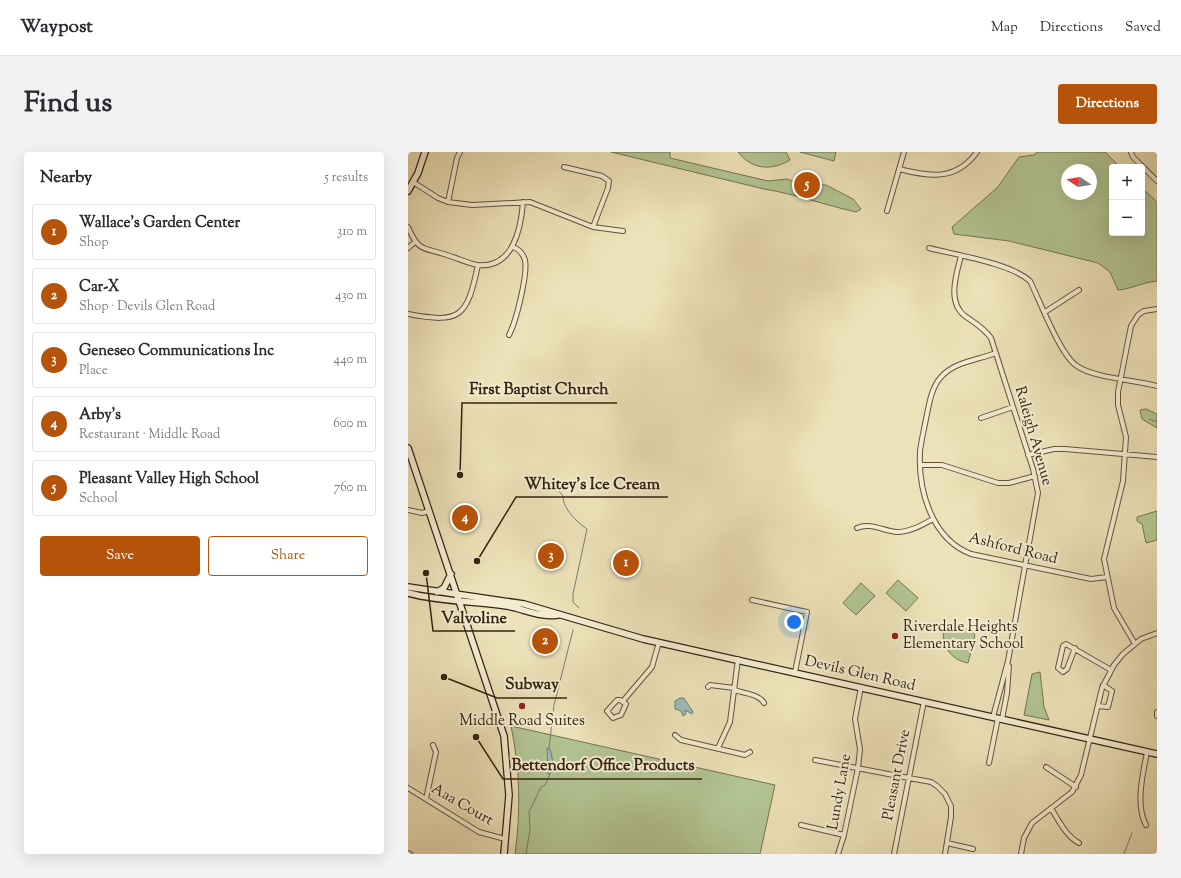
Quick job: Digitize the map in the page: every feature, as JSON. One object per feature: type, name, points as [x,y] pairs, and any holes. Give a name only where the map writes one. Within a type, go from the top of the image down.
[{"type":"main road","points":[[408,191],[413,182],[423,152]]},
{"type":"main road","points":[[408,448],[504,736],[509,796],[504,854]]},
{"type":"main road","points":[[437,592],[444,588],[451,574]]},
{"type":"main road","name":"Devils Glen Road","points":[[408,587],[514,602],[551,611],[559,615],[618,633],[1157,754]]},
{"type":"main road","name":"Devils Glen Road","points":[[408,593],[438,600],[507,606],[549,617],[559,615]]},
{"type":"street","points":[[448,202],[456,158],[460,152]]},
{"type":"street","points":[[887,211],[904,152]]},
{"type":"street","points":[[899,169],[928,176],[941,175],[957,170],[970,161],[977,152]]},
{"type":"street","points":[[1131,152],[1133,157],[1157,181]]},
{"type":"street","points":[[564,167],[602,176],[609,181],[608,188],[593,227]]},
{"type":"street","points":[[413,182],[433,196],[448,202],[472,205],[523,202],[535,203],[593,227],[623,231]]},
{"type":"street","points":[[408,227],[415,242],[423,248],[478,265],[496,262],[506,255],[513,246],[523,202]]},
{"type":"street","points":[[408,248],[415,242]]},
{"type":"street","points":[[509,334],[514,326],[526,266],[522,253],[513,246]]},
{"type":"street","points":[[930,248],[1011,269],[1025,276],[1030,281],[1061,346],[1072,362],[1085,370],[1157,386]]},
{"type":"street","name":"Raleigh Avenue","points":[[961,256],[954,285],[956,304],[964,314],[987,333],[996,353],[1038,492],[998,718]]},
{"type":"street","points":[[408,314],[437,319],[448,318],[459,312],[471,297],[478,265]]},
{"type":"street","points":[[1045,312],[1079,290]]},
{"type":"street","points":[[1136,644],[1114,608],[1104,559],[1105,550],[1120,495],[1126,454],[1126,437],[1118,405],[1130,328],[1138,315],[1144,311],[1157,309]]},
{"type":"street","name":"Ashford Road","points":[[996,353],[950,369],[940,377],[930,398],[922,442],[920,465],[923,488],[933,519],[943,535],[962,551],[992,559],[1090,579],[1107,577]]},
{"type":"street","points":[[981,418],[1013,407]]},
{"type":"street","points":[[1028,455],[1041,451],[1065,449],[1157,458]]},
{"type":"street","points":[[920,465],[942,465],[998,483],[1009,484],[1034,476]]},
{"type":"street","points":[[408,510],[422,513],[429,511]]},
{"type":"street","points":[[857,528],[862,526],[902,532],[918,527],[933,519]]},
{"type":"street","points":[[752,600],[807,612],[796,672]]},
{"type":"street","points":[[1021,854],[1024,838],[1032,823],[1072,792],[1076,787],[1081,775],[1104,685],[1111,670],[1123,654],[1141,639],[1157,633]]},
{"type":"street","points":[[623,701],[652,667],[659,642]]},
{"type":"street","points":[[1076,648],[1067,669],[1063,672],[1059,671],[1058,668],[1063,646],[1066,644],[1076,648],[1111,670]]},
{"type":"street","points":[[718,748],[730,722],[738,659]]},
{"type":"street","name":"Raleigh Avenue","points":[[998,718],[1007,693],[1008,661]]},
{"type":"street","points":[[708,687],[715,684],[734,689],[755,696],[764,703]]},
{"type":"street","points":[[1098,706],[1108,707],[1112,691],[1104,685]]},
{"type":"street","name":"Lundy Lane","points":[[838,854],[844,835],[858,768],[860,749],[855,719],[861,687]]},
{"type":"street","points":[[617,700],[623,701],[626,704],[621,715],[615,718],[610,716],[608,711],[613,703],[617,700]]},
{"type":"street","name":"Pleasant Drive","points":[[894,854],[924,701]]},
{"type":"street","points":[[989,763],[998,718]]},
{"type":"street","points":[[675,735],[682,740],[746,755],[750,752]]},
{"type":"street","points":[[426,799],[436,752],[433,745]]},
{"type":"street","points":[[1146,825],[1142,818],[1141,791],[1147,752]]},
{"type":"street","points":[[815,760],[931,782],[945,794],[949,801],[951,817],[945,854]]},
{"type":"street","points":[[1046,767],[1076,787]]},
{"type":"street","name":"Aaa Court","points":[[408,788],[479,832],[488,836],[506,839]]},
{"type":"street","points":[[1051,808],[1066,832],[1073,840],[1080,843]]},
{"type":"street","points":[[801,825],[844,835]]},
{"type":"street","points":[[947,843],[973,849]]},
{"type":"green space","points":[[611,152],[670,152],[670,158],[768,181],[787,179],[800,184],[826,185],[853,199],[861,209],[856,212]]},
{"type":"green space","points":[[738,152],[786,152],[790,160],[776,166],[762,167],[750,162]]},
{"type":"green space","points":[[800,152],[836,152],[834,161]]},
{"type":"green space","points":[[1037,152],[1105,152],[1117,164],[1109,164],[1109,236],[1145,236],[1145,191],[1157,202],[1157,281],[1118,290],[1110,272],[1098,263],[1009,241],[954,234],[952,227],[997,188],[1019,157],[1034,155]]},
{"type":"green space","points":[[1146,409],[1157,414],[1157,428],[1142,419],[1140,410]]},
{"type":"green space","points":[[1157,511],[1157,540],[1146,543],[1142,524],[1137,521],[1137,517]]},
{"type":"green space","points":[[898,580],[918,598],[906,611],[886,593]]},
{"type":"green space","points":[[861,583],[875,596],[856,615],[843,603]]},
{"type":"green space","points":[[943,625],[971,630],[975,635],[968,663],[956,658],[948,650],[945,644]]},
{"type":"green space","points":[[1040,672],[1044,707],[1049,720],[1024,715],[1032,674]]},
{"type":"green space","points":[[511,726],[775,785],[760,854],[515,854],[519,790]]},
{"type":"water","points":[[680,698],[684,698],[693,712],[692,714],[685,710],[686,714],[683,716],[681,711],[675,709],[675,701]]},
{"type":"water","points":[[547,748],[550,749],[554,766],[550,774],[548,774]]},
{"type":"waterway","points":[[1149,419],[1157,422]]},
{"type":"waterway","points":[[559,491],[563,496],[565,506],[575,519],[587,529],[573,594],[573,602],[579,608]]},
{"type":"waterway","points":[[549,748],[554,705],[573,630]]},
{"type":"waterway","points":[[526,854],[530,830],[529,812],[541,787],[545,785],[550,774]]},
{"type":"waterway","points":[[1124,854],[1132,833]]},
{"type":"place","name":"Pleasant Valley High School","points":[[807,185]]},
{"type":"place","name":"First Baptist Church","points":[[460,475]]},
{"type":"place","name":"Arby's","points":[[465,518]]},
{"type":"place","name":"Geneseo Communications Inc","points":[[551,556]]},
{"type":"place","name":"Whitey's Ice Cream","points":[[477,561]]},
{"type":"place","name":"Wallace's Garden Center","points":[[626,563]]},
{"type":"place","name":"Valvoline","points":[[426,573]]},
{"type":"place","name":"Riverdale Heights Elementary School","points":[[895,636]]},
{"type":"place","name":"Car-X","points":[[545,641]]},
{"type":"place","name":"Subway","points":[[444,677]]},
{"type":"place","name":"Middle Road Suites","points":[[522,706]]},
{"type":"place","name":"Bettendorf Office Products","points":[[476,737]]}]
